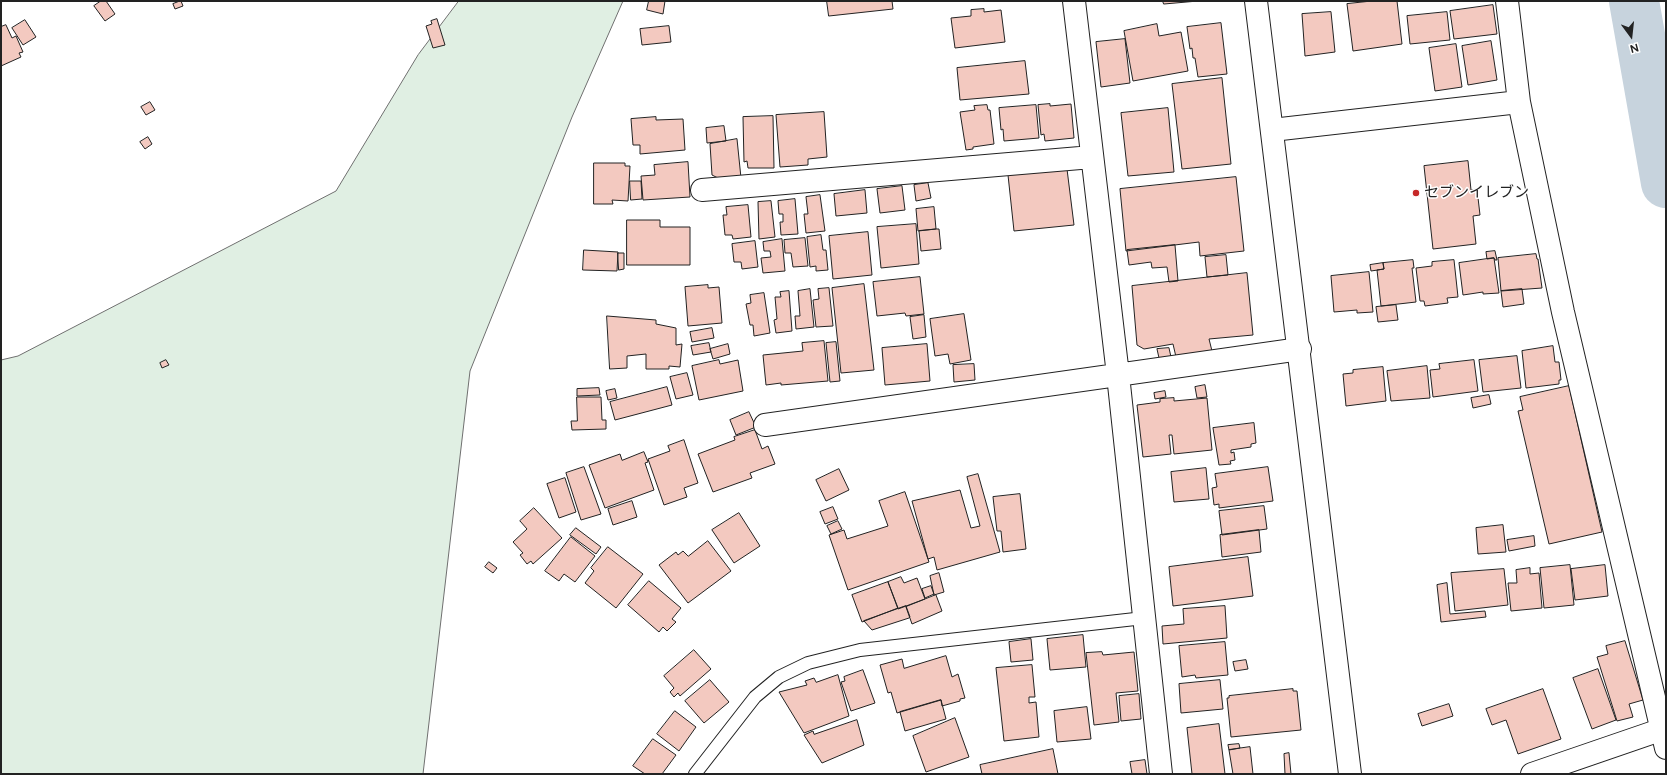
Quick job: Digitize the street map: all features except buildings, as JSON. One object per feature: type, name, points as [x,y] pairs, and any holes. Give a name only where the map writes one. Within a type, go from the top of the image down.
[{"type":"street","points":[[1074,1],[1118,375],[1161,774]]},
{"type":"street","points":[[1256,1],[1300,349],[1350,774]]},
{"type":"street","points":[[1507,1],[1519,102],[1563,312],[1664,735],[1532,774]]},
{"type":"street","points":[[1272,130],[1519,102]]},
{"type":"street","points":[[702,190],[1092,158]]},
{"type":"street","points":[[766,425],[1300,349]]},
{"type":"lane","points":[[695,774],[755,697],[779,677],[808,663],[860,650],[1144,618]]},
{"type":"green space","points":[[459,1],[623,1],[572,117],[470,371],[423,774],[1,774],[1,360],[18,356],[336,191],[418,55]]},
{"type":"waterway","points":[[1634,1],[1666,183]]},
{"type":"place","name":"セブンイレブン","points":[[1416,193]]}]
